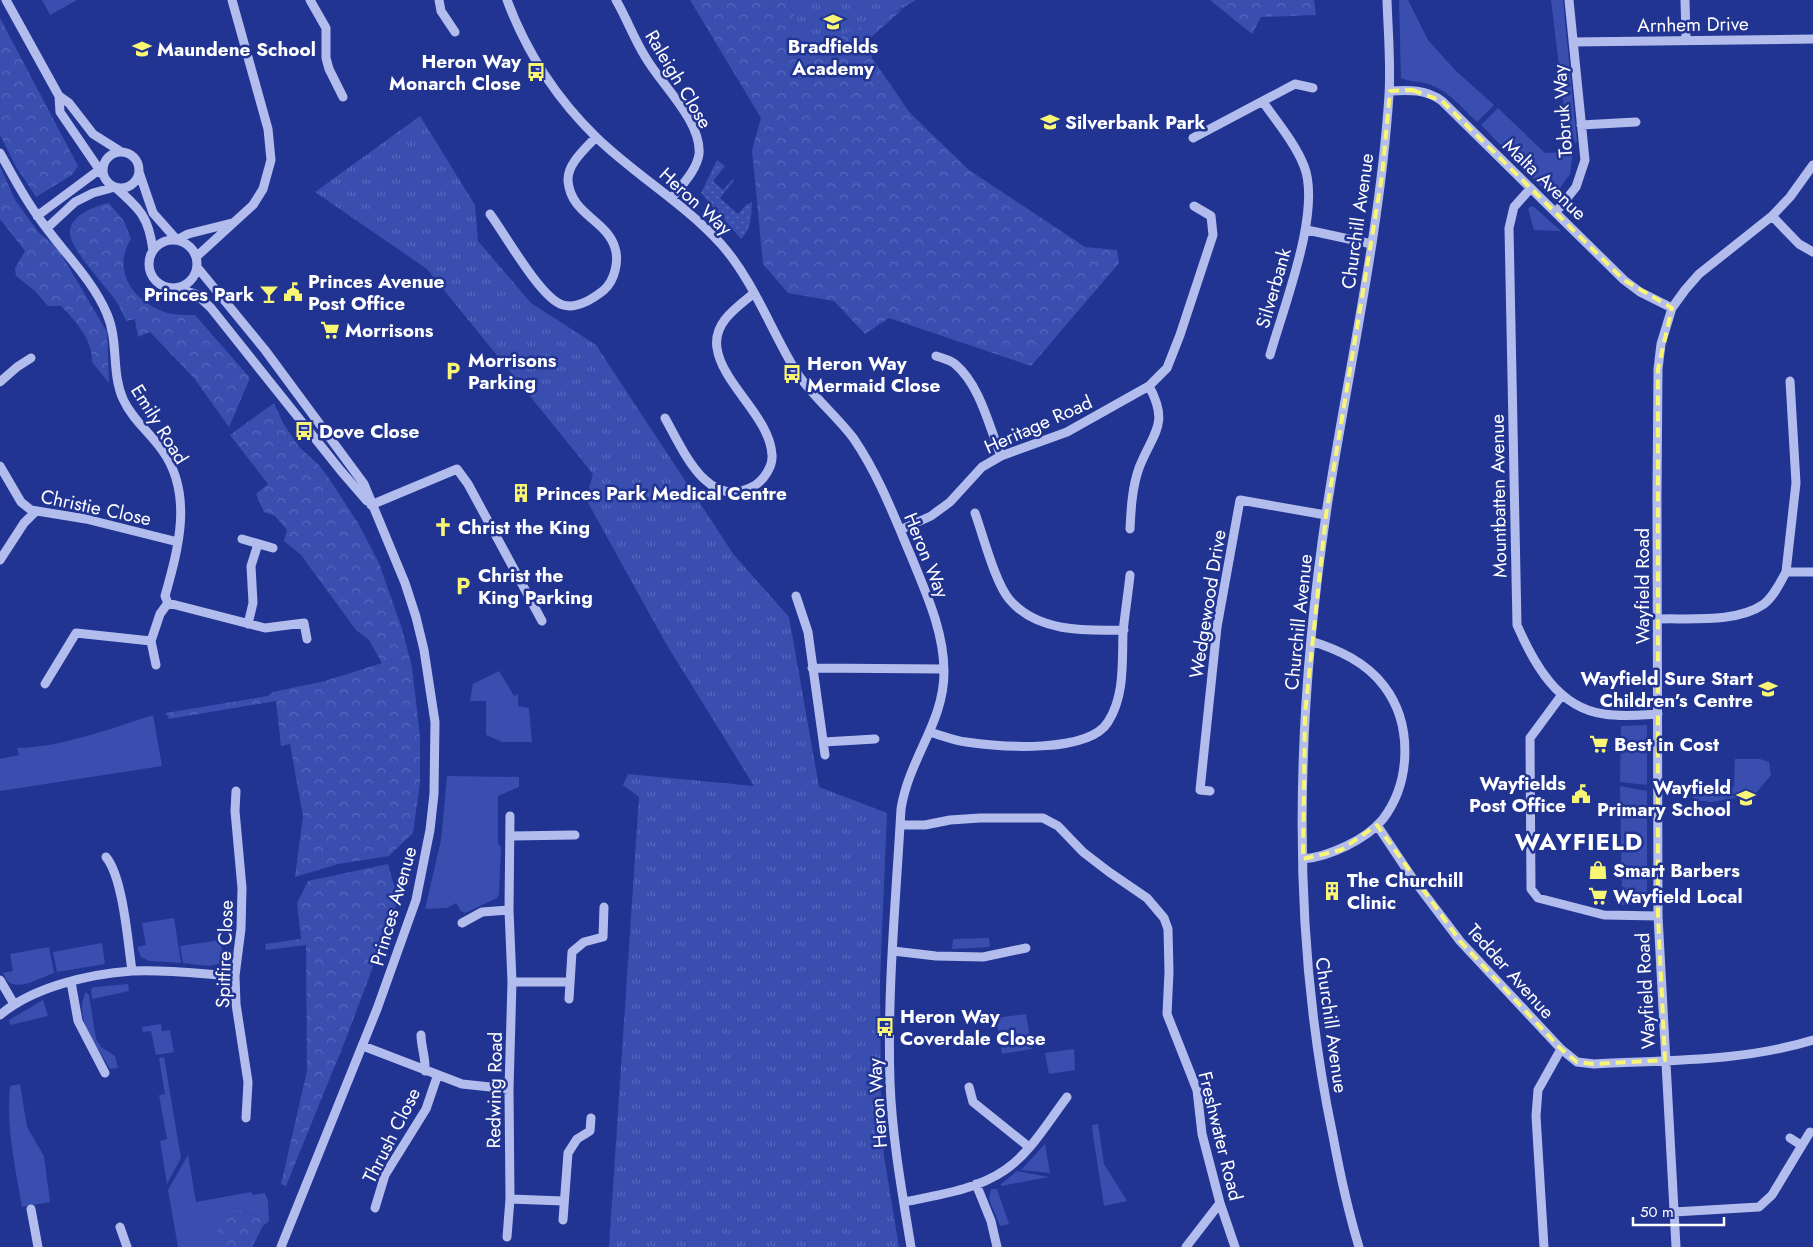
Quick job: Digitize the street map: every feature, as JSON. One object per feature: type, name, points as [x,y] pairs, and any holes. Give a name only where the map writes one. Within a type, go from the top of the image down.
[{"type":"street","name":"Princes Avenue","points":[[6,0],[59,96],[60,112],[110,184],[141,211],[149,228],[153,251],[149,265],[154,278],[165,286],[196,294],[211,308],[341,472],[371,505]]},
{"type":"street","points":[[175,288],[191,280],[196,262],[232,223],[249,210],[260,195],[267,178],[271,153],[268,129],[232,0]]},
{"type":"street","points":[[310,0],[326,28],[326,58],[329,69],[343,97]]},
{"type":"street","points":[[439,0],[441,11],[455,32]]},
{"type":"street","name":"Heron Way","points":[[507,0],[535,60],[559,95],[596,137],[671,198],[722,245],[739,268],[798,375],[853,439],[878,478],[929,600],[941,638],[944,692],[938,713],[907,780],[900,825],[890,1019],[890,1081],[894,1137],[911,1247]]},
{"type":"street","name":"Raleigh Close","points":[[616,0],[646,59],[688,119],[697,137],[699,154],[690,175],[671,198]]},
{"type":"street","name":"Churchill Avenue","points":[[1360,1247],[1348,1212],[1313,1029],[1305,947],[1302,859],[1305,714],[1311,640],[1326,515],[1382,176],[1390,91],[1387,0]]},
{"type":"street","name":"Tobruk Way","points":[[1556,212],[1576,187],[1585,160],[1569,0]]},
{"type":"street","points":[[1685,0],[1686,40]]},
{"type":"street","name":"Arnhem Drive","points":[[1573,42],[1813,39]]},
{"type":"street","points":[[1193,138],[1295,84],[1313,88]]},
{"type":"street","name":"Malta Avenue","points":[[1390,91],[1412,90],[1433,95],[1556,212],[1624,280],[1640,292],[1672,308]]},
{"type":"street","name":"Princes Avenue","points":[[59,96],[69,103],[93,134],[120,151],[127,152],[134,157],[154,216],[178,240],[189,246],[196,262],[265,350],[364,484],[371,505],[400,568],[418,625],[431,688],[435,722],[435,758],[430,830],[416,900],[362,1046],[281,1247]]},
{"type":"street","name":"Silverbank","points":[[1263,102],[1305,167],[1308,181],[1307,230],[1270,355]]},
{"type":"street","points":[[1581,125],[1636,122]]},
{"type":"street","points":[[490,214],[537,282],[552,300],[564,306],[579,304],[594,298],[608,286],[615,274],[617,256],[615,246],[601,226],[571,198],[568,179],[571,168],[578,156],[596,137]]},
{"type":"street","points":[[37,216],[102,170],[109,156],[120,151]]},
{"type":"street","name":"Emily Road","points":[[0,153],[37,216],[105,309],[114,338],[116,378],[120,393],[130,412],[158,445],[170,463],[178,488],[181,510],[178,542],[165,596],[168,603],[160,614],[151,641]]},
{"type":"street","name":"Wayfield Road","points":[[1676,1247],[1658,916],[1658,369],[1661,344],[1672,308],[1699,274],[1772,216],[1790,197],[1813,165]]},
{"type":"street","points":[[47,228],[75,202],[94,193],[115,187],[129,186],[135,181],[139,172]]},
{"type":"street","name":"Mountbatten Avenue","points":[[1531,188],[1514,207],[1509,228],[1517,625],[1537,667],[1561,696],[1592,712],[1606,715],[1658,714]]},
{"type":"street","name":"Heritage Road","points":[[900,530],[931,516],[950,502],[982,467],[1001,456],[1067,432],[1149,386],[1167,368],[1213,235],[1211,216],[1194,206]]},
{"type":"street","points":[[1772,216],[1799,244],[1813,252]]},
{"type":"street","points":[[153,251],[164,242],[178,240],[186,235],[232,223]]},
{"type":"street","name":"Silverbank","points":[[1307,230],[1372,244]]},
{"type":"street","points":[[665,418],[695,469],[708,484],[719,490],[734,493],[746,490],[758,484],[768,472],[773,457],[770,441],[724,366],[717,348],[718,331],[729,314],[753,294]]},
{"type":"street","points":[[936,356],[953,362],[965,376],[978,398],[1001,456]]},
{"type":"street","points":[[0,382],[16,366],[31,358]]},
{"type":"street","points":[[1658,619],[1742,616],[1765,603],[1778,588],[1786,572],[1796,483],[1790,381]]},
{"type":"street","points":[[1130,529],[1132,496],[1139,468],[1159,424],[1159,404],[1149,386]]},
{"type":"street","name":"Christie Close","points":[[0,466],[20,502],[36,512],[86,519],[178,542]]},
{"type":"street","points":[[371,505],[457,469],[468,484],[542,621]]},
{"type":"street","name":"Wedgewood Drive","points":[[1210,791],[1200,790],[1217,627],[1240,500],[1326,515]]},
{"type":"street","points":[[0,560],[24,523],[36,512]]},
{"type":"street","points":[[975,513],[1008,598],[1024,614],[1055,627],[1096,631],[1124,630]]},
{"type":"street","points":[[242,539],[272,548]]},
{"type":"street","points":[[248,624],[253,603],[251,566],[258,544]]},
{"type":"street","points":[[1786,572],[1813,572]]},
{"type":"street","points":[[930,732],[964,742],[1015,745],[1073,743],[1096,734],[1108,722],[1117,702],[1121,680],[1130,575]]},
{"type":"street","points":[[796,596],[808,632],[825,755]]},
{"type":"street","points":[[168,603],[248,624],[273,628],[304,623],[308,638]]},
{"type":"street","points":[[45,684],[76,633],[151,641],[156,665]]},
{"type":"street","points":[[1302,859],[1316,858],[1341,850],[1377,825],[1391,804],[1401,782],[1405,755],[1403,729],[1385,687],[1370,671],[1349,656],[1311,640]]},
{"type":"street","points":[[812,668],[944,669]]},
{"type":"street","points":[[1561,696],[1530,738],[1530,889],[1538,898],[1604,915],[1658,916]]},
{"type":"street","points":[[824,742],[875,739]]},
{"type":"street","name":"Spitfire Close","points":[[236,791],[235,811],[242,888],[241,929],[235,976],[236,1004],[248,1082],[246,1118]]},
{"type":"street","name":"Redwing Road","points":[[507,1237],[510,1199],[509,1089],[512,982],[509,910],[510,816]]},
{"type":"street","name":"Freshwater Road","points":[[900,825],[930,825],[950,820],[980,818],[1043,818],[1058,826],[1092,860],[1147,898],[1164,918],[1170,940],[1167,1014],[1196,1090],[1202,1134],[1220,1203],[1235,1247]]},
{"type":"street","name":"Tedder Avenue","points":[[1377,825],[1413,879],[1460,941],[1561,1049],[1577,1062],[1594,1064],[1744,1055],[1781,1050],[1813,1040]]},
{"type":"street","points":[[511,836],[574,835]]},
{"type":"street","points":[[106,857],[110,862],[120,889],[132,971]]},
{"type":"street","points":[[570,998],[569,982],[572,952],[584,942],[603,937],[604,908]]},
{"type":"street","points":[[462,923],[482,912],[509,910]]},
{"type":"street","points":[[893,952],[936,956],[983,957],[1026,948]]},
{"type":"street","points":[[0,1015],[14,1004],[46,988],[132,971],[235,976]]},
{"type":"street","points":[[0,980],[14,1004]]},
{"type":"street","points":[[71,982],[78,1021],[105,1073]]},
{"type":"street","points":[[512,982],[569,982]]},
{"type":"street","points":[[421,1035],[421,1044],[426,1059],[425,1071]]},
{"type":"street","points":[[362,1046],[462,1084],[509,1089]]},
{"type":"street","points":[[1544,1247],[1536,1116],[1538,1090],[1561,1049]]},
{"type":"street","name":"Thrush Close","points":[[375,1208],[385,1175],[426,1110],[437,1076]]},
{"type":"street","points":[[969,1086],[973,1102],[1029,1147]]},
{"type":"street","points":[[904,1202],[976,1184],[1006,1170],[1029,1147],[1067,1097]]},
{"type":"street","points":[[563,1220],[568,1153],[577,1139],[590,1131],[591,1118]]},
{"type":"street","points":[[1674,1212],[1759,1207],[1772,1194],[1800,1145],[1810,1132]]},
{"type":"street","points":[[1790,1138],[1800,1145]]},
{"type":"street","points":[[976,1184],[991,1222],[997,1247]]},
{"type":"street","points":[[510,1199],[563,1201]]},
{"type":"street","points":[[1186,1247],[1220,1203]]},
{"type":"street","points":[[31,1209],[38,1247]]},
{"type":"street","points":[[120,1227],[127,1247]]},
{"type":"highlighted area","points":[[1412,90],[1442,101],[1624,280],[1672,308],[1658,369],[1658,916],[1665,1060],[1594,1064],[1577,1062],[1561,1049],[1460,941],[1377,825],[1341,850],[1303,859],[1305,714],[1326,515],[1382,176],[1390,91]]},
{"type":"green space","points":[[42,0],[77,0],[50,15]]},
{"type":"green space","points":[[690,0],[788,0],[809,50],[834,36],[903,9],[869,39],[872,58],[910,113],[969,170],[1085,247],[1117,250],[1119,263],[1031,366],[889,318],[865,334],[834,301],[788,293],[763,264],[752,150],[761,118]]},
{"type":"green space","name":"Bradfields Academy","points":[[788,0],[916,0],[890,14],[809,50]]},
{"type":"green space","points":[[1210,0],[1314,0],[1316,15],[1261,17],[1252,34]]},
{"type":"green space","points":[[1399,0],[1408,0],[1428,40],[1456,71],[1494,105],[1477,122],[1442,91],[1428,84],[1401,78]]},
{"type":"green space","points":[[1551,0],[1563,0],[1577,142],[1575,143],[1564,107]]},
{"type":"green space","points":[[0,18],[78,166],[72,175],[36,197],[15,165],[0,135]]},
{"type":"green space","points":[[1498,108],[1545,153],[1573,152],[1570,174],[1557,192],[1545,190],[1481,125]]},
{"type":"green space","points":[[420,116],[475,205],[478,241],[531,303],[596,345],[734,555],[789,617],[819,787],[887,813],[880,980],[881,1096],[884,1156],[899,1247],[609,1247],[639,797],[623,785],[628,774],[754,786],[665,642],[586,499],[593,474],[427,269],[315,192]]},
{"type":"green space","points":[[717,160],[725,166],[713,181],[723,190],[734,180],[720,198],[738,214],[746,205],[752,202],[749,226],[741,239],[701,193]]},
{"type":"green space","points":[[0,166],[15,200],[39,233],[57,247],[107,332],[109,383],[92,362],[90,346],[72,318],[61,306],[48,306],[35,291],[16,276],[15,268],[25,251],[0,219]]},
{"type":"green space","points":[[109,203],[124,221],[131,239],[125,251],[123,264],[130,286],[147,304],[159,310],[172,314],[195,315],[250,378],[229,427],[194,378],[150,332],[138,337],[135,319],[126,321],[118,304],[81,257],[75,246],[70,230],[75,219],[97,206]]},
{"type":"green space","points":[[1533,206],[1561,231],[1534,230],[1528,208]]},
{"type":"green space","points":[[274,403],[283,423],[299,447],[318,464],[328,477],[358,523],[379,563],[402,629],[412,667],[420,737],[420,783],[413,833],[389,856],[338,864],[295,877],[303,816],[290,744],[281,746],[276,701],[169,719],[166,713],[268,696],[273,692],[325,681],[382,663],[369,640],[356,630],[301,555],[284,541],[287,530],[275,516],[264,512],[256,494],[268,484],[230,435]]},
{"type":"green space","points":[[499,671],[514,696],[518,694],[518,706],[529,708],[532,742],[502,742],[486,735],[486,701],[470,701],[473,684]]},
{"type":"green space","points":[[153,715],[162,766],[0,791],[0,759],[19,755],[17,748],[50,745],[68,741]]},
{"type":"green space","points":[[1647,725],[1647,785],[1620,782],[1621,726]]},
{"type":"green space","points":[[1735,759],[1760,759],[1769,762],[1771,775],[1755,794],[1712,802],[1695,800],[1691,794],[1690,787],[1734,787]]},
{"type":"green space","points":[[447,776],[519,777],[519,787],[498,796],[498,844],[501,847],[499,894],[497,898],[465,913],[461,911],[456,903],[447,908],[425,909],[441,840]]},
{"type":"green space","points":[[1620,786],[1647,791],[1647,904],[1622,905]]},
{"type":"green space","points":[[388,864],[398,900],[347,1036],[286,1186],[281,1184],[307,1071],[306,945],[266,950],[265,944],[301,939],[297,903],[308,881]]},
{"type":"green space","points":[[174,918],[181,963],[150,961],[141,957],[137,947],[146,945],[142,923]]},
{"type":"green space","points":[[989,938],[990,947],[952,949],[953,939]]},
{"type":"green space","points":[[220,940],[224,960],[220,963],[205,966],[183,963],[180,946]]},
{"type":"green space","points":[[102,943],[105,964],[57,972],[53,952]]},
{"type":"green space","points":[[49,947],[54,973],[26,984],[12,984],[7,980],[3,973],[13,971],[10,954]]},
{"type":"green space","points":[[128,984],[129,991],[92,999],[91,989],[94,987]]},
{"type":"green space","points":[[86,992],[89,995],[96,1039],[101,1047],[115,1056],[118,1068],[110,1069],[88,1032],[82,1012]]},
{"type":"green space","points":[[43,1000],[48,1016],[10,1025],[9,1020]]},
{"type":"green space","points":[[1026,1014],[1032,1049],[1002,1054],[996,1018]]},
{"type":"green space","points":[[161,1024],[162,1031],[170,1030],[174,1052],[156,1055],[151,1031],[143,1032],[142,1027]]},
{"type":"green space","points":[[1074,1049],[1075,1070],[1049,1074],[1045,1053]]},
{"type":"green space","points":[[164,1057],[181,1158],[167,1184],[160,1141],[167,1139],[159,1095],[165,1094],[159,1058]]},
{"type":"green space","points":[[20,1084],[27,1127],[44,1156],[50,1202],[22,1207],[9,1116],[10,1086]]},
{"type":"green space","points":[[1098,1124],[1104,1164],[1127,1201],[1104,1206],[1092,1125]]},
{"type":"green space","points":[[1045,1144],[1050,1173],[1021,1170]]},
{"type":"green space","points":[[188,1155],[196,1202],[251,1192],[253,1195],[265,1193],[268,1201],[269,1221],[263,1226],[261,1218],[236,1208],[221,1212],[218,1219],[218,1247],[178,1247],[168,1190]]},
{"type":"green space","points":[[1017,1171],[1049,1177],[1001,1186]]},
{"type":"green space","points":[[991,1189],[997,1189],[1009,1224],[1000,1226],[989,1199]]},
{"type":"green space","points":[[236,1208],[261,1218],[263,1226],[252,1247],[218,1247],[218,1219],[221,1212]]},
{"type":"place","name":"Bradfields Academy","points":[[833,22]]},
{"type":"place","name":"Maundene School","points":[[142,49]]},
{"type":"place","name":"Heron Way Monarch Close","points":[[536,72]]},
{"type":"place","name":"Silverbank Park","points":[[1050,122]]},
{"type":"place","name":"Princes Avenue Post Office","points":[[293,292]]},
{"type":"place","name":"Princes Park","points":[[269,294]]},
{"type":"place","name":"Morrisons","points":[[330,330]]},
{"type":"place","name":"Morrisons Parking","points":[[453,371]]},
{"type":"place","name":"Heron Way Mermaid Close","points":[[792,374]]},
{"type":"place","name":"Dove Close","points":[[304,431]]},
{"type":"place","name":"Princes Park Medical Centre","points":[[521,493]]},
{"type":"place","name":"Christ the King","points":[[443,527]]},
{"type":"place","name":"Christ the King Parking","points":[[463,586]]},
{"type":"place","name":"Wayfield Sure Start Children’s Centre","points":[[1768,689]]},
{"type":"place","name":"Best in Cost","points":[[1599,744]]},
{"type":"place","name":"Wayfields Post Office","points":[[1581,794]]},
{"type":"place","name":"Wayfield Primary School","points":[[1746,798]]},
{"type":"place","name":"Smart Barbers","points":[[1598,870]]},
{"type":"place","name":"The Churchill Clinic","points":[[1332,891]]},
{"type":"place","name":"Wayfield Local","points":[[1598,896]]},
{"type":"place","name":"Heron Way Coverdale Close","points":[[885,1027]]},
{"type":"district","name":"WAYFIELD","points":[[1579,842]]}]
